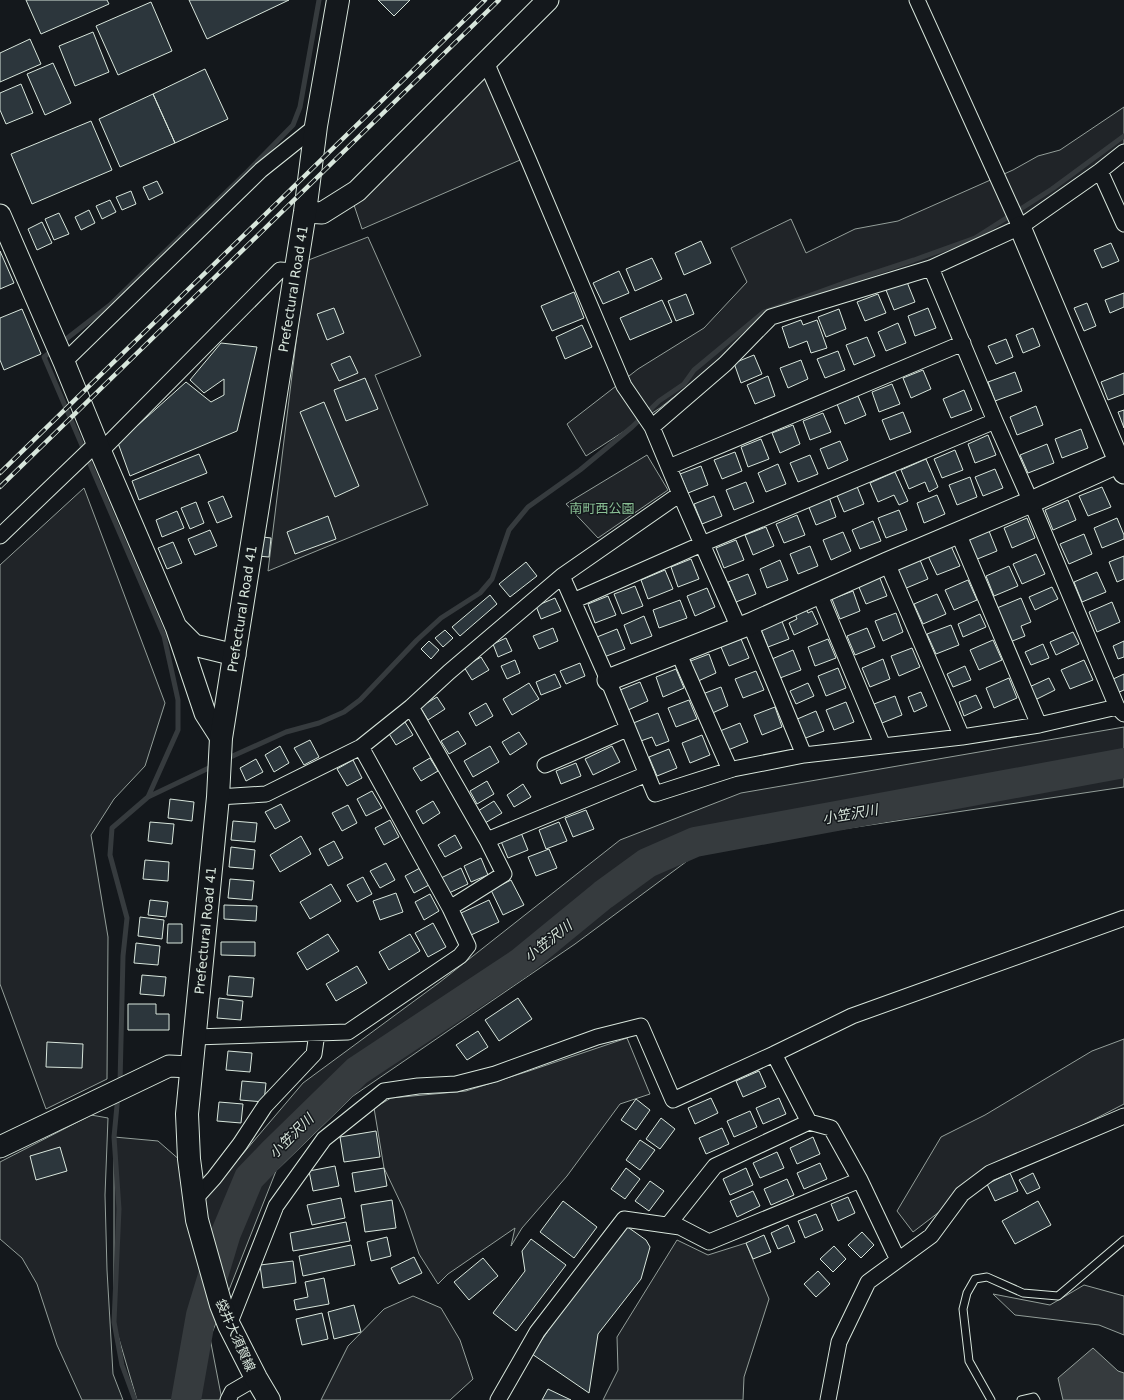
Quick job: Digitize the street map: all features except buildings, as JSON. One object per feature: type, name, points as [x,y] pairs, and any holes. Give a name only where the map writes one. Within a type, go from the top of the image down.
[{"type":"main road","name":"Prefectural Road 41","points":[[195,1210],[189,1159],[187,1114],[218,797],[222,738],[305,212],[316,126],[338,0]]},
{"type":"main road","name":"袋井大須賀線","points":[[195,1210],[220,1305],[256,1378],[269,1400]]},
{"type":"street","points":[[305,212],[322,213],[357,191],[548,0]]},
{"type":"street","points":[[608,680],[745,626],[887,563],[1122,465],[1020,227],[917,0]]},
{"type":"street","points":[[486,62],[624,386],[652,427],[702,544],[745,626],[804,755]]},
{"type":"street","points":[[64,362],[261,170],[316,126]]},
{"type":"street","points":[[652,427],[725,364],[771,318],[932,268],[1020,227],[1100,172],[1124,152]]},
{"type":"street","points":[[1100,172],[1124,224]]},
{"type":"street","points":[[0,215],[176,627],[206,713],[222,738]]},
{"type":"street","points":[[562,576],[608,680],[655,794],[730,770],[804,755],[962,737],[1121,710],[995,422],[932,268]]},
{"type":"street","points":[[0,536],[99,448],[280,270],[295,271]]},
{"type":"street","points":[[669,467],[963,343]]},
{"type":"street","points":[[573,601],[702,544],[995,422]]},
{"type":"street","points":[[218,797],[266,794],[361,747],[411,707],[449,672],[562,576],[680,494]]},
{"type":"street","points":[[958,533],[1039,725]]},
{"type":"street","points":[[887,563],[962,737]]},
{"type":"street","points":[[819,593],[883,746]]},
{"type":"street","points":[[176,627],[194,645],[235,655]]},
{"type":"street","points":[[678,652],[730,770]]},
{"type":"street","points":[[411,707],[487,840],[504,874],[450,908]]},
{"type":"street","points":[[545,765],[627,729]]},
{"type":"street","points":[[195,1037],[348,1032],[460,956],[468,946],[450,908],[361,747]]},
{"type":"street","points":[[487,840],[647,774]]},
{"type":"street","points":[[229,1325],[276,1206],[324,1139],[384,1092],[418,1086],[456,1084],[495,1074],[597,1037],[641,1026],[673,1100],[774,1054],[852,1016],[1124,918]]},
{"type":"street","points":[[195,1210],[214,1178],[240,1144],[265,1106],[314,1054],[317,1033]]},
{"type":"street","points":[[774,1054],[809,1122]]},
{"type":"street","points":[[0,1147],[143,1077],[169,1066],[192,1067]]},
{"type":"street","points":[[828,1400],[839,1342],[868,1282],[931,1236],[962,1194],[990,1173],[1124,1116]]},
{"type":"street","points":[[668,1225],[715,1166],[809,1122],[831,1128],[860,1180],[898,1260]]},
{"type":"street","points":[[498,1400],[537,1332],[624,1219],[680,1227],[709,1242],[860,1180]]},
{"type":"street","points":[[228,1400],[232,1392],[256,1378]]},
{"type":"lane","points":[[991,1400],[969,1360],[968,1353],[963,1309],[967,1293],[975,1279],[987,1277],[1023,1293],[1058,1296],[1124,1240]]},
{"type":"lane","points":[[1022,1400],[1034,1396],[1036,1400]]},
{"type":"green space","points":[[490,72],[527,157],[362,229],[354,205]]},
{"type":"green space","points":[[1124,107],[1124,147],[1089,179],[938,265],[771,317],[759,330],[660,408],[586,456],[567,424],[638,369],[704,328],[747,282],[731,248],[791,219],[806,253],[855,229],[898,221],[1013,170],[1038,156],[1060,150]]},
{"type":"green space","points":[[368,237],[421,356],[375,375],[428,505],[268,571],[306,261]]},
{"type":"green space","name":"南町西公園","points":[[647,455],[668,490],[598,538],[566,504]]},
{"type":"green space","points":[[84,488],[165,703],[145,766],[114,799],[91,835],[108,937],[107,1079],[46,1109],[0,984],[0,565]]},
{"type":"green space","points":[[1124,727],[1124,787],[702,850],[575,944],[353,1096],[276,1171],[210,1338],[222,1400],[137,1400],[114,1322],[114,1137],[158,1141],[213,1189],[303,1083],[440,982],[620,840],[741,793]]},
{"type":"green space","points":[[627,1038],[650,1094],[620,1104],[567,1176],[522,1228],[511,1246],[515,1228],[448,1274],[438,1284],[419,1254],[404,1210],[384,1168],[374,1108],[391,1098],[466,1091]]},
{"type":"green space","points":[[1124,1039],[1124,1104],[990,1173],[913,1232],[897,1211],[941,1137],[985,1115],[1092,1051]]},
{"type":"green space","points":[[91,1115],[108,1118],[105,1195],[107,1270],[113,1374],[123,1400],[82,1400],[57,1345],[37,1284],[22,1258],[0,1239],[0,1162]]},
{"type":"green space","points":[[677,1240],[708,1255],[746,1243],[769,1299],[744,1377],[743,1400],[603,1400],[618,1370],[617,1337]]},
{"type":"green space","points":[[1084,1285],[1124,1296],[1124,1335],[1099,1325],[1015,1315],[993,1294],[1050,1305]]},
{"type":"green space","points":[[413,1296],[441,1308],[460,1340],[473,1379],[450,1400],[321,1400],[348,1346],[384,1309]]},
{"type":"shaded area","points":[[1093,1348],[1118,1371],[1124,1373],[1124,1400],[1063,1400],[1058,1378]]},
{"type":"waterway","points":[[61,343],[110,305],[247,172],[293,125],[300,107],[319,0]]},
{"type":"waterway","points":[[226,759],[286,732],[319,723],[344,712],[360,700],[417,640],[441,618],[480,593],[492,579],[509,530],[528,507],[580,470],[632,427],[659,401],[684,384],[694,370],[764,312],[975,238],[1052,189],[1124,136]]},
{"type":"waterway","points":[[53,350],[44,357],[164,636],[178,700],[178,730],[148,797]]},
{"type":"waterway","name":"小笠沢川","points":[[186,1400],[201,1315],[226,1233],[249,1178],[357,1071],[520,963],[603,895],[647,863],[695,842],[1124,763]]},
{"type":"waterway","points":[[120,1083],[123,956],[127,918],[110,855],[112,828],[148,797],[213,766]]},
{"type":"waterway","points":[[118,1095],[114,1137],[119,1209],[114,1322],[122,1365],[135,1400]]},
{"type":"railway","points":[[0,473],[485,0]]},
{"type":"railway","points":[[0,487],[499,0]]}]
